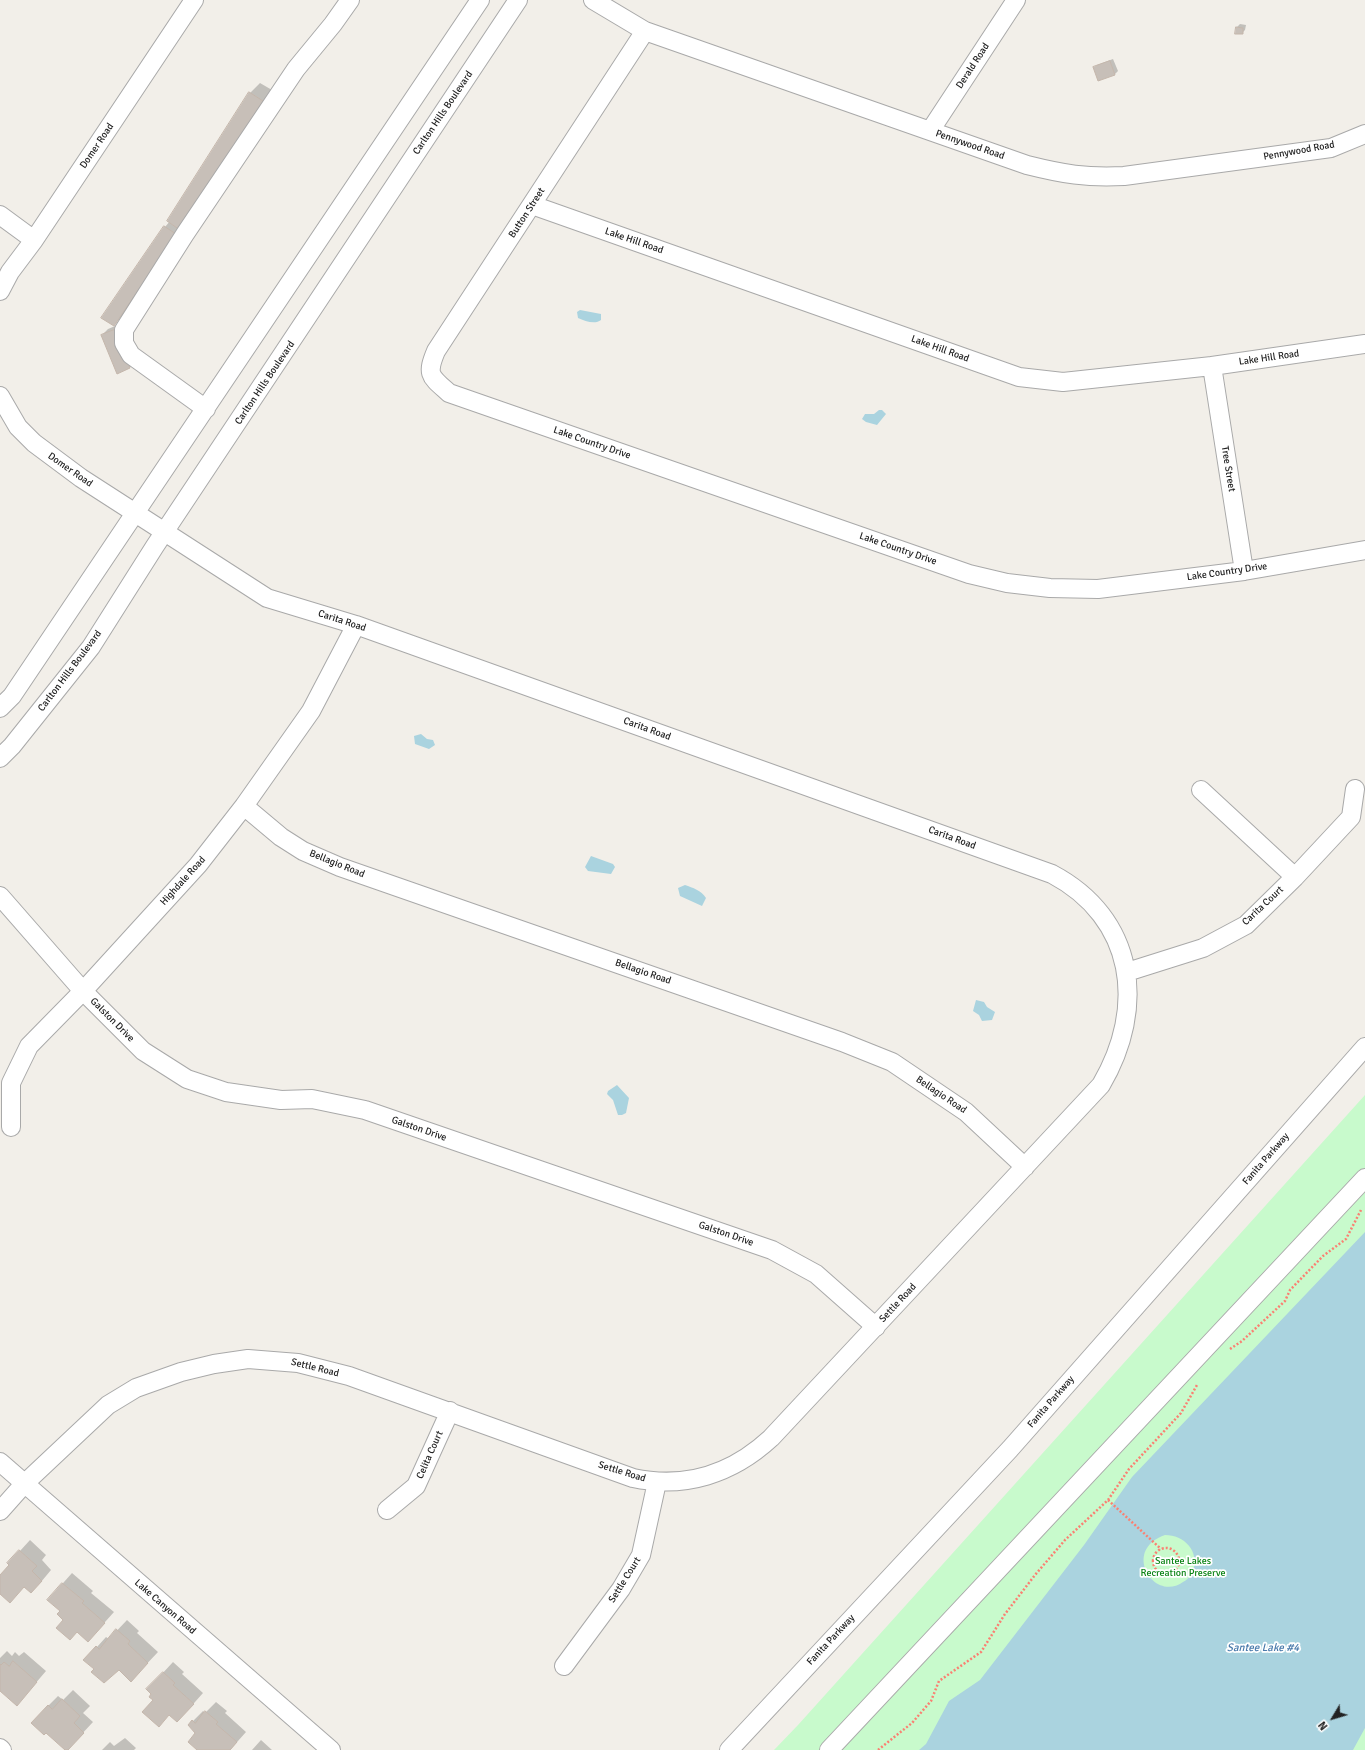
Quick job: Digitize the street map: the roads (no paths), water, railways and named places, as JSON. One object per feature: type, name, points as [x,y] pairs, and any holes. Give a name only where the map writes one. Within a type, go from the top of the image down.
[{"type":"street","name":"Domer Road","points":[[0,291],[10,272],[34,240],[194,0]]},
{"type":"street","points":[[206,409],[131,355],[124,343],[124,330],[185,234],[296,70],[350,0]]},
{"type":"street","points":[[0,708],[12,696],[480,0]]},
{"type":"street","name":"Carlton Hills Boulevard","points":[[0,758],[12,746],[91,647],[518,0]]},
{"type":"street","name":"Pennywood Road","points":[[593,0],[645,31],[1027,165],[1066,175],[1100,178],[1124,176],[1331,148],[1365,134]]},
{"type":"street","name":"Derald Road","points":[[930,131],[1016,0]]},
{"type":"street","name":"Button Street","points":[[449,393],[434,379],[430,367],[436,351],[645,31]]},
{"type":"street","name":"Lake Hill Road","points":[[532,205],[1019,377],[1063,382],[1212,366],[1365,344]]},
{"type":"street","points":[[0,215],[34,240]]},
{"type":"street","name":"Tree Street","points":[[1212,366],[1244,571]]},
{"type":"street","name":"Lake Country Drive","points":[[449,393],[969,574],[1008,583],[1050,588],[1098,588],[1244,571],[1365,550]]},
{"type":"street","name":"Domer Road","points":[[0,396],[18,427],[34,443],[81,478],[136,513]]},
{"type":"street","name":"Carita Road","points":[[136,513],[267,598],[356,625],[1052,874],[1080,890],[1105,918],[1119,945],[1127,972]]},
{"type":"street","name":"Highdale Road","points":[[11,1128],[11,1083],[29,1046],[83,991],[198,865],[244,806],[311,711],[356,625]]},
{"type":"street","name":"Carita Court","points":[[1127,972],[1203,948],[1246,925],[1295,877],[1351,817],[1355,789]]},
{"type":"street","points":[[1201,790],[1295,877]]},
{"type":"street","name":"Bellagio Road","points":[[244,806],[281,837],[303,851],[340,867],[842,1042],[892,1062],[966,1112],[1024,1167]]},
{"type":"street","name":"Galston Drive","points":[[0,896],[83,991],[143,1052],[187,1079],[226,1092],[281,1100],[312,1099],[364,1110],[772,1250],[816,1274],[876,1327]]},
{"type":"street","name":"Settle Road","points":[[0,1511],[24,1484],[108,1405],[136,1388],[181,1372],[214,1364],[248,1359],[298,1363],[349,1376],[633,1478],[657,1482],[692,1480],[710,1476],[727,1469],[757,1451],[876,1327],[1101,1085],[1110,1070],[1122,1038],[1126,1022],[1128,999],[1127,972]]},
{"type":"street","name":"Fanita Parkway","points":[[729,1750],[1010,1449],[1365,1047]]},
{"type":"street","points":[[829,1750],[1365,1178]]},
{"type":"street","name":"Celita Court","points":[[387,1510],[416,1486],[450,1412]]},
{"type":"street","name":"Lake Canyon Road","points":[[0,1462],[331,1750]]},
{"type":"street","name":"Settle Court","points":[[564,1666],[621,1589],[641,1555],[657,1482]]},
{"type":"water","points":[[580,310],[601,314],[601,320],[593,322],[578,318],[577,312]]},
{"type":"water","points":[[879,410],[882,410],[886,414],[877,425],[866,422],[862,419],[865,414],[874,414]]},
{"type":"water","points":[[421,734],[427,739],[433,740],[435,745],[429,749],[415,744],[414,736]]},
{"type":"water","points":[[591,856],[613,864],[615,867],[611,874],[588,871],[585,867]]},
{"type":"water","points":[[685,885],[704,895],[706,898],[702,906],[680,896],[678,888]]},
{"type":"water","points":[[976,1000],[984,1002],[987,1007],[995,1012],[992,1020],[982,1021],[979,1015],[973,1011]]},
{"type":"water","points":[[617,1085],[629,1098],[626,1113],[622,1115],[618,1115],[613,1100],[607,1094],[608,1091]]},
{"type":"water","name":"Santee Lake #4","points":[[1365,1232],[1365,1728],[1353,1750],[919,1750],[926,1744],[949,1701],[980,1680],[1084,1545],[1132,1477]],"holes":[[[1165,1535],[1184,1541],[1189,1546],[1192,1551],[1195,1564],[1189,1578],[1172,1587],[1162,1586],[1153,1580],[1147,1572],[1144,1562],[1145,1552],[1152,1542]]]},
{"type":"park label","name":"Santee Lakes Recreation Preserve","points":[[1183,1566]]}]
